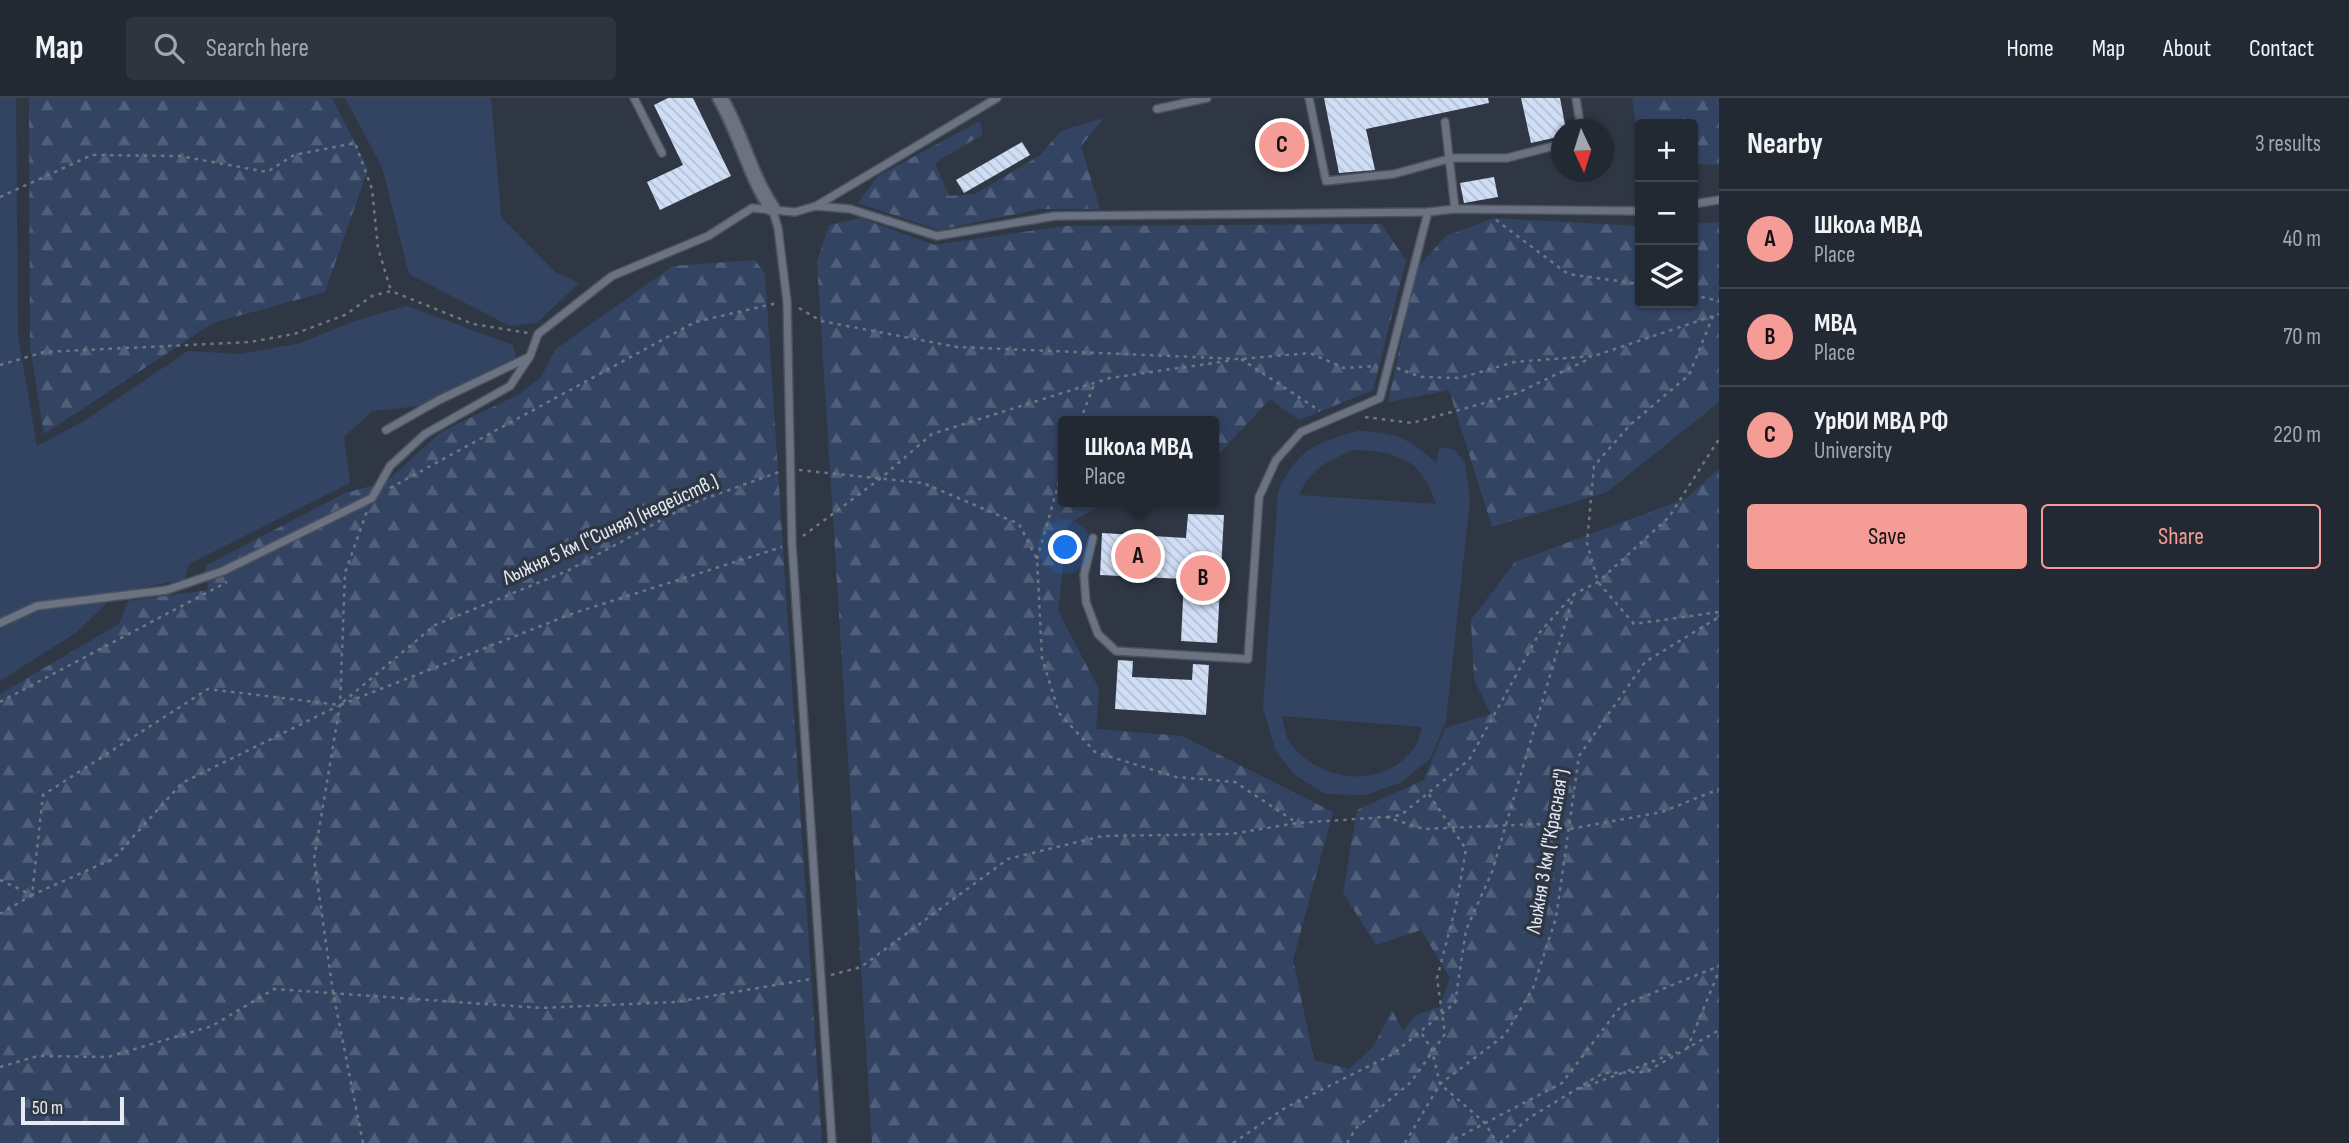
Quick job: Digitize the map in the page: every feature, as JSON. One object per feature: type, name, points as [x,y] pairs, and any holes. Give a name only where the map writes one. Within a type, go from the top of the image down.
[{"type":"street","points":[[720,98],[737,126],[759,189],[772,208]]},
{"type":"lane","points":[[634,98],[662,153]]},
{"type":"lane","points":[[0,623],[37,606],[167,590],[223,570],[372,498],[390,466],[425,434],[510,386],[530,356],[538,334],[612,275],[708,236],[752,208],[795,212],[816,206],[997,98]]},
{"type":"lane","points":[[1157,109],[1207,98]]},
{"type":"lane","points":[[1309,98],[1326,181],[1394,174],[1452,158],[1507,158],[1551,147]]},
{"type":"lane","points":[[1576,98],[1579,119]]},
{"type":"lane","points":[[1445,122],[1452,158],[1455,209]]},
{"type":"lane","points":[[1698,203],[1719,200]]},
{"type":"lane","points":[[816,206],[850,209],[937,236],[1055,216],[1428,212],[1455,209],[1635,211]]},
{"type":"lane","points":[[772,208],[778,228],[787,301],[792,544],[832,1143]]},
{"type":"lane","points":[[1093,538],[1084,575],[1086,602],[1098,634],[1116,651],[1248,659],[1259,497],[1276,460],[1301,432],[1380,398],[1428,212]]},
{"type":"lane","points":[[386,430],[439,400],[530,356]]},
{"type":"path","points":[[0,197],[92,155],[180,156],[267,172],[295,155],[355,143],[372,189],[378,248],[391,290]]},
{"type":"path","points":[[1494,218],[1568,274],[1635,283]]},
{"type":"path","points":[[0,365],[44,352],[250,342],[294,334],[345,315],[372,296],[391,290],[473,324],[538,334]]},
{"type":"path","points":[[1698,296],[1719,300]]},
{"type":"path","points":[[362,1143],[333,992],[314,859],[340,705],[345,573],[372,498],[695,322],[787,301],[821,321],[957,347],[1241,359],[1320,411],[1412,423],[1513,395],[1594,356],[1719,314]]},
{"type":"path","points":[[1713,316],[1689,375],[1630,425],[1594,466],[1587,543],[1598,582],[1634,624],[1719,612]]},
{"type":"path","points":[[0,880],[32,895],[43,795],[208,689],[340,705],[575,613],[792,544],[881,478],[932,434],[1094,383],[1241,359],[1310,353],[1344,368],[1389,365],[1422,377],[1460,378],[1514,362],[1594,356]]},
{"type":"path","points":[[1082,416],[1094,383]]},
{"type":"path","points":[[0,1067],[38,1056],[108,1057],[212,1026],[274,989],[541,1008],[676,1002],[821,978],[861,967],[1008,859],[1102,836],[1231,834],[1297,823],[1401,815],[1469,760],[1540,632],[1574,594],[1598,582],[1669,517],[1719,439]]},
{"type":"path","name":"Лыжня 5 км (\"Синяя) (недейств.)","points":[[0,914],[32,895],[113,859],[181,783],[340,705],[435,625],[567,571],[693,503],[790,468],[923,483],[1019,524],[1037,559],[1042,658],[1059,713],[1095,751],[1176,777],[1235,782],[1297,823]]},
{"type":"path","points":[[1037,559],[1058,486]]},
{"type":"path","points":[[0,702],[233,579]]},
{"type":"path","points":[[1233,1143],[1285,1108],[1393,1054],[1422,1033],[1455,1003],[1466,930],[1493,872],[1574,594]]},
{"type":"path","name":"Лыжня 3 км (\"Красная\")","points":[[1405,1143],[1440,1084],[1505,1035],[1533,988],[1556,918],[1580,756],[1645,662],[1719,617]]},
{"type":"path","points":[[1386,817],[1424,829],[1506,824],[1570,829],[1662,812],[1719,789]]},
{"type":"path","points":[[1347,1143],[1356,1128],[1411,1082],[1445,1034],[1437,978],[1457,906],[1466,849],[1428,793]]},
{"type":"path","points":[[1572,1092],[1686,1049],[1719,969]]},
{"type":"path","points":[[1447,1143],[1562,1083],[1621,1006],[1719,969]]},
{"type":"path","points":[[1422,1033],[1432,1050],[1440,1084],[1485,1123],[1498,1143],[1529,1118],[1603,1073],[1646,1072],[1719,1030]]},
{"type":"green space","points":[[0,98],[16,98],[18,336],[37,446],[84,421],[188,351],[240,354],[301,343],[354,321],[407,306],[513,345],[516,357],[420,406],[372,411],[344,437],[350,483],[189,564],[185,579],[117,593],[77,632],[0,681]]},
{"type":"green space","points":[[29,98],[332,98],[368,169],[325,292],[213,323],[44,434],[30,347]]},
{"type":"green space","points":[[345,98],[491,98],[501,217],[555,272],[579,283],[537,323],[510,326],[409,274],[382,167]]},
{"type":"green space","points":[[1632,98],[1719,98],[1719,165],[1698,164],[1698,119],[1635,119]]},
{"type":"green space","points":[[1104,118],[1081,146],[1100,209],[1039,209],[939,230],[858,203],[878,176],[980,121],[983,134],[935,163],[949,196],[975,194],[1039,156],[1061,131]]},
{"type":"green space","points":[[861,218],[934,245],[1065,226],[1381,224],[1406,260],[1373,390],[1299,420],[1270,399],[1219,454],[1219,416],[1058,416],[1058,507],[1097,507],[1068,524],[1058,611],[1099,689],[1096,729],[1182,736],[1333,812],[1293,960],[1314,1060],[1349,1069],[1373,1047],[1392,1010],[1403,1031],[1416,1015],[1439,1007],[1450,978],[1421,930],[1376,945],[1343,893],[1357,810],[1424,780],[1445,728],[1491,714],[1474,679],[1471,620],[1515,562],[1685,499],[1719,469],[1719,1143],[872,1143],[817,262],[829,225]]},
{"type":"green space","points":[[1494,218],[1635,226],[1635,308],[1698,308],[1698,224],[1719,222],[1719,402],[1607,492],[1492,527],[1449,390],[1388,402],[1417,268],[1446,236]]},
{"type":"green space","points":[[755,260],[765,274],[822,1143],[0,1143],[0,694],[119,624],[128,601],[208,590],[205,566],[345,493],[386,482],[441,432],[520,394],[541,377],[556,349],[673,266]]},
{"type":"green space","points":[[1358,431],[1392,435],[1409,442],[1436,463],[1440,447],[1455,450],[1465,463],[1470,499],[1446,721],[1430,759],[1400,783],[1365,795],[1326,794],[1296,776],[1276,752],[1263,708],[1278,492],[1300,457],[1319,444]],"holes":[[[1354,450],[1383,453],[1406,461],[1424,477],[1436,504],[1299,495],[1309,478],[1321,466]],[[1282,716],[1422,727],[1422,728],[1414,748],[1401,762],[1368,776],[1351,776],[1333,773],[1301,756],[1289,742]]]},
{"type":"building","points":[[668,98],[693,98],[731,176],[660,210],[647,182],[683,165],[654,105]]},
{"type":"building","points":[[1324,98],[1488,98],[1489,103],[1366,129],[1375,170],[1339,173]]},
{"type":"building","points":[[1521,98],[1560,98],[1564,119],[1551,119],[1551,138],[1531,143]]},
{"type":"building","points":[[1022,142],[1030,155],[964,193],[956,180]]},
{"type":"building","points":[[1494,177],[1498,197],[1464,203],[1460,183]]},
{"type":"building","points":[[1188,514],[1224,515],[1217,643],[1181,641],[1184,579],[1100,575],[1102,533],[1186,538]]},
{"type":"building","points":[[1118,660],[1133,661],[1132,677],[1192,680],[1193,664],[1209,665],[1206,715],[1115,709]]},
{"type":"place","name":"УрЮИ МВД РФ","points":[[1282,145]]},
{"type":"place","name":"Школа МВД","points":[[1138,556]]},
{"type":"place","name":"МВД","points":[[1203,578]]}]
